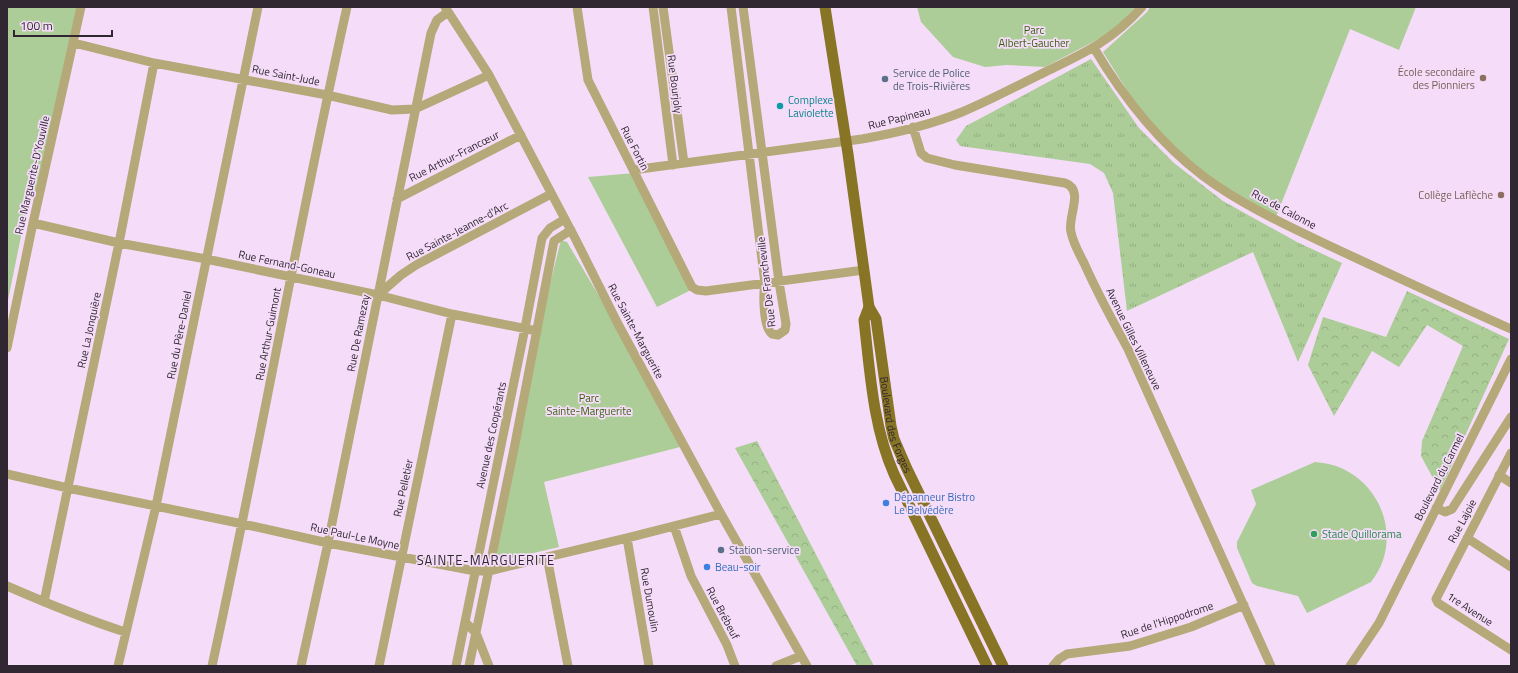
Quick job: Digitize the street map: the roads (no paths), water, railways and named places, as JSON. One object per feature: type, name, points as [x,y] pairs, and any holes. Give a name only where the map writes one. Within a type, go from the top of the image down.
[{"type":"main road","name":"Boulevard des Forges","points":[[825,7],[864,270],[868,307],[864,320],[879,430],[884,451],[890,467],[986,666]]},
{"type":"main road","name":"Boulevard des Forges","points":[[868,307],[876,319],[892,430],[904,461],[1003,666]]},
{"type":"main road","points":[[890,467],[904,461]]},
{"type":"main road","points":[[946,581],[959,575]]},
{"type":"street","name":"Rue Marguerite-D'Youville","points":[[7,348],[81,7]]},
{"type":"street","name":"Rue du Père-Daniel","points":[[118,666],[156,506],[242,79],[258,7]]},
{"type":"street","name":"Rue Arthur-Guimont","points":[[212,666],[243,524],[327,96],[347,7]]},
{"type":"street","name":"Rue Fortin","points":[[578,7],[587,77],[690,283],[697,290],[706,291],[765,284]]},
{"type":"street","name":"Rue Bourjoly","points":[[653,7],[673,164]]},
{"type":"street","name":"Rue Bourjoly","points":[[663,7],[684,163]]},
{"type":"street","name":"Rue De Francheville","points":[[731,7],[765,284],[763,295],[768,327],[772,334],[778,335],[783,333],[786,327],[743,7]]},
{"type":"street","name":"Rue Papineau","points":[[633,170],[885,135],[948,117],[968,109],[1094,48],[1121,28],[1142,7]]},
{"type":"street","name":"Rue Sainte-Marguerite","points":[[447,10],[489,75],[571,230],[618,324],[721,514],[807,666]]},
{"type":"street","name":"Rue De Ramezay","points":[[301,666],[328,543],[431,33],[437,20],[447,10]]},
{"type":"street","name":"Rue Saint-Jude","points":[[74,43],[154,63],[242,79],[392,110],[415,110],[489,75]]},
{"type":"street","name":"Rue de Calonne","points":[[1094,48],[1124,95],[1140,116],[1177,154],[1204,177],[1286,225],[1420,289],[1511,329]]},
{"type":"street","name":"Rue La Jonquière","points":[[44,602],[119,243],[154,63]]},
{"type":"street","name":"Avenue Gilles Villeneuve","points":[[913,127],[921,153],[927,158],[955,165],[1064,183],[1073,188],[1075,196],[1070,220],[1071,234],[1102,302],[1129,352],[1271,666]]},
{"type":"street","name":"Rue Arthur-Francœur","points":[[397,199],[521,135]]},
{"type":"street","name":"Rue Sainte-Jeanne-d'Arc","points":[[378,295],[401,275],[416,265],[552,194]]},
{"type":"street","name":"Avenue des Coopérants","points":[[456,666],[542,238],[550,228],[565,219]]},
{"type":"street","name":"Rue Fernand-Goneau","points":[[33,223],[119,243],[206,259],[378,295],[452,314],[536,331]]},
{"type":"street","points":[[470,666],[554,240],[571,230]]},
{"type":"street","points":[[765,284],[864,270]]},
{"type":"street","name":"Rue Pelletier","points":[[379,666],[452,314]]},
{"type":"street","name":"Boulevard du Carmel","points":[[1350,666],[1379,623],[1511,359]]},
{"type":"street","points":[[1436,508],[1446,512],[1452,509],[1511,416]]},
{"type":"street","points":[[500,447],[514,449]]},
{"type":"street","name":"Rue Lajoie","points":[[1436,601],[1436,597],[1511,453]]},
{"type":"street","name":"Rue Paul-Le Moyne","points":[[7,474],[401,558],[489,571],[721,514]]},
{"type":"street","points":[[1499,475],[1511,483]]},
{"type":"street","name":"Rue Brébeuf","points":[[674,526],[691,576],[727,645],[735,666]]},
{"type":"street","name":"Rue Dumoulin","points":[[627,538],[649,666]]},
{"type":"street","points":[[1466,538],[1511,567]]},
{"type":"street","points":[[547,557],[568,666]]},
{"type":"street","points":[[7,586],[98,624],[125,632]]},
{"type":"street","name":"1re Avenue","points":[[1436,601],[1511,650]]},
{"type":"street","name":"Rue de l'Hippodrome","points":[[1053,666],[1059,659],[1068,654],[1130,646],[1191,627],[1244,605]]},
{"type":"street","points":[[465,622],[476,633],[489,666]]},
{"type":"street","points":[[776,666],[801,656]]},
{"type":"place","name":"École secondaire des Pionniers","points":[[1483,78]]},
{"type":"place","name":"Service de Police de Trois-Rivières","points":[[885,79]]},
{"type":"place","name":"Complexe Laviolette","points":[[780,106]]},
{"type":"place","name":"Collège Laflèche","points":[[1501,195]]},
{"type":"place","name":"Dépanneur Bistro Le Belvédère","points":[[886,503]]},
{"type":"place","name":"Stade Quillorama","points":[[1314,534]]},
{"type":"place","name":"Station-service","points":[[721,550]]},
{"type":"place","name":"Beau-soir","points":[[707,567]]},
{"type":"district","name":"SAINTE-MARGUERITE","points":[[486,560]]},
{"type":"park label","name":"Parc Albert-Gaucher","points":[[1034,36]]},
{"type":"park label","name":"Parc Sainte-Marguerite","points":[[589,404]]}]
